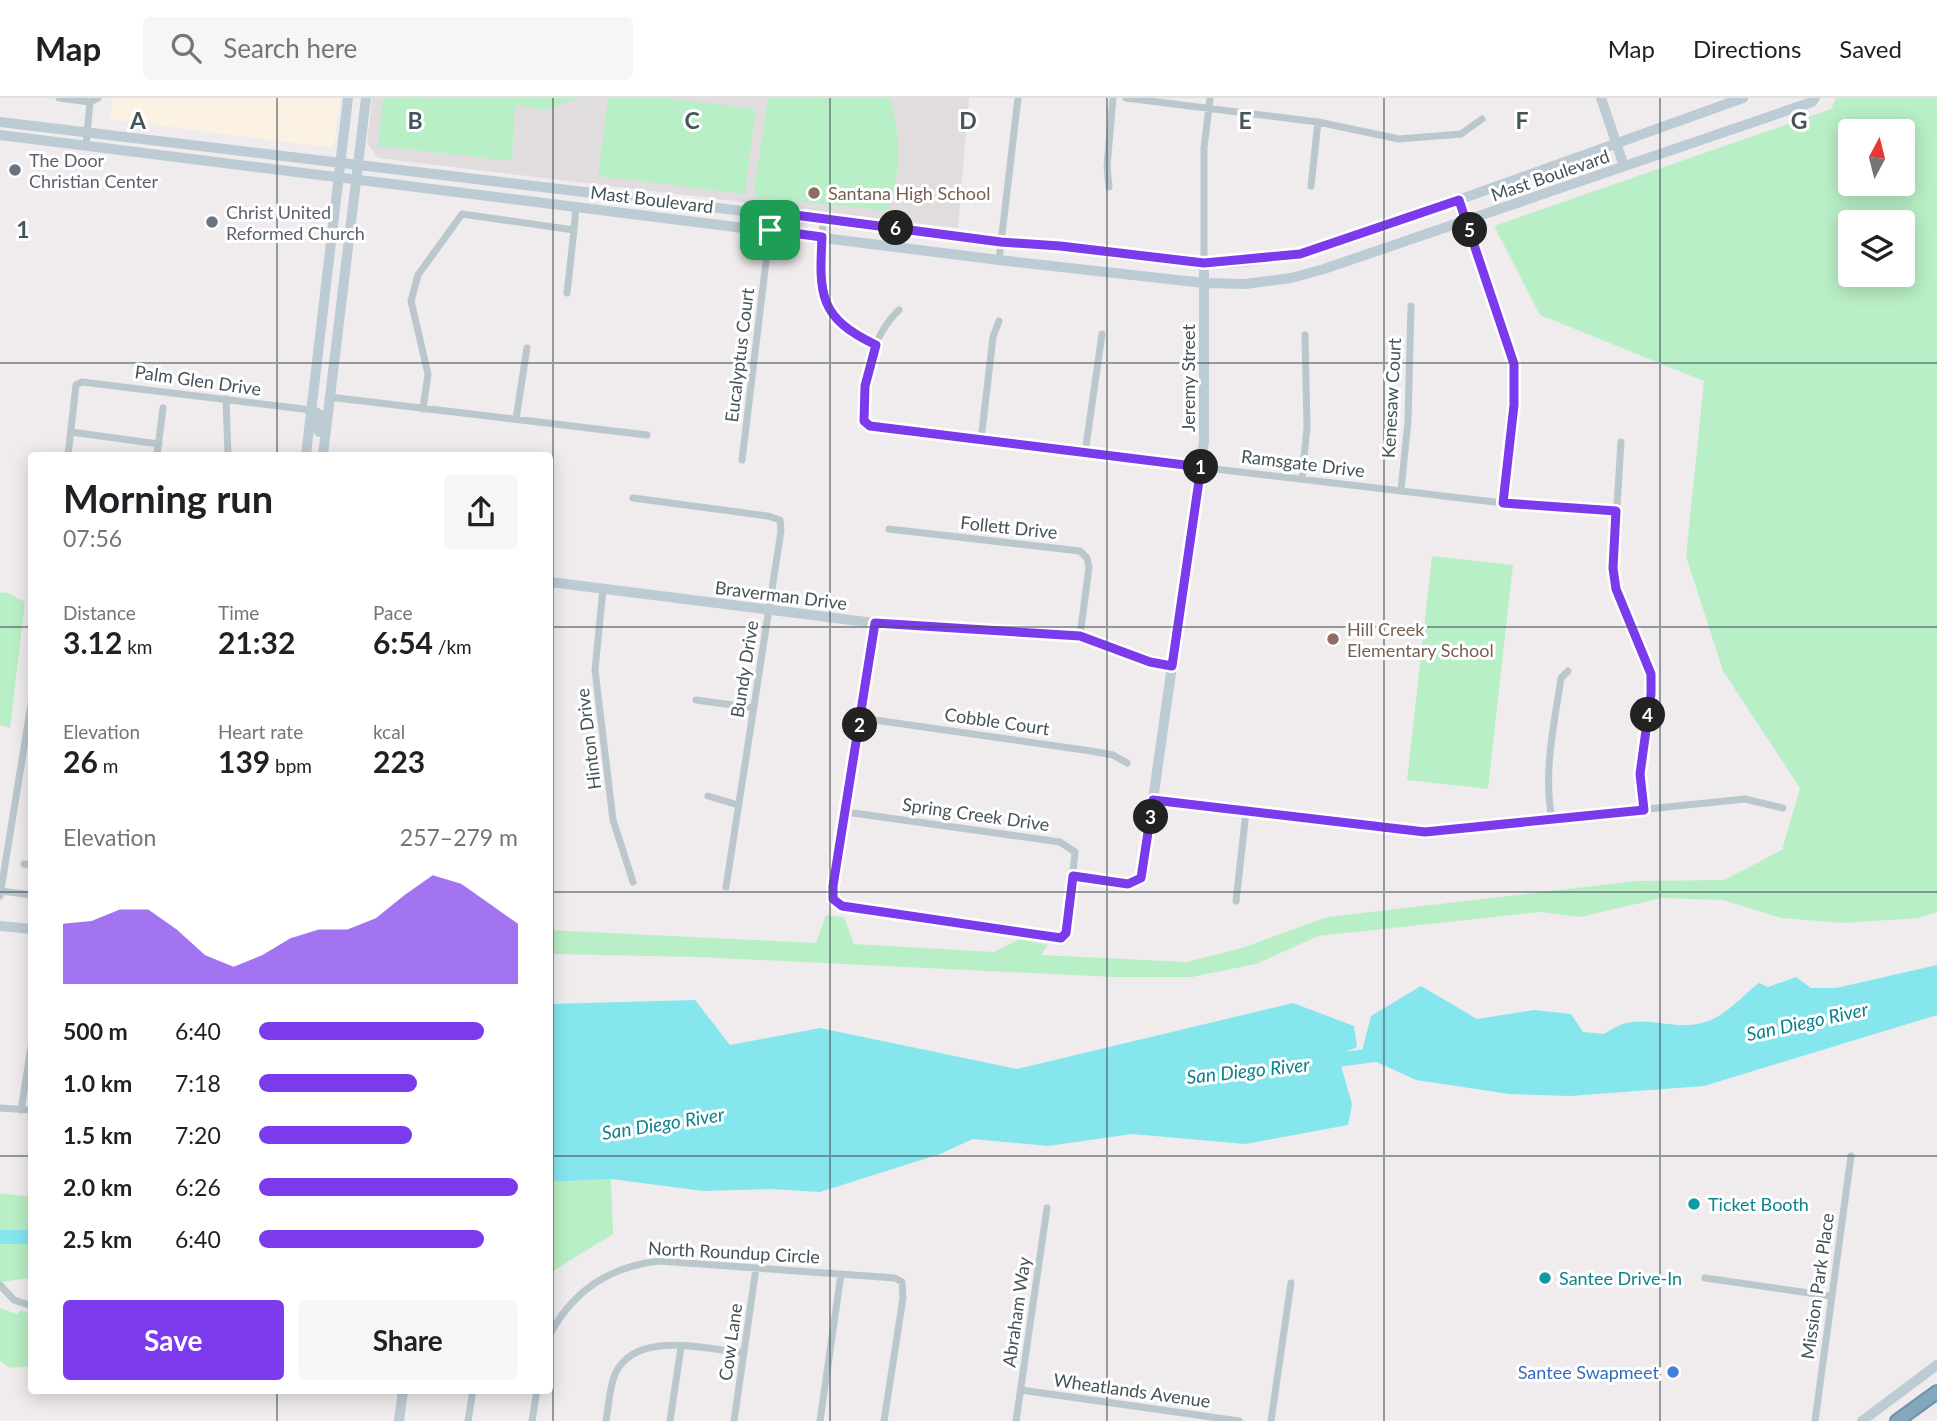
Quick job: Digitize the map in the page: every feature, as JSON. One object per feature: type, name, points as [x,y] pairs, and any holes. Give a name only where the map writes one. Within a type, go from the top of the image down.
[{"type":"highway","points":[[1897,1421],[1937,1392]]},
{"type":"street","points":[[60,98],[90,102],[98,98]]},
{"type":"street","points":[[306,452],[348,98]]},
{"type":"street","points":[[321,452],[366,98]]},
{"type":"street","points":[[999,260],[1018,98]]},
{"type":"street","points":[[1109,187],[1113,98]]},
{"type":"street","points":[[1126,98],[1318,122],[1399,139],[1461,134],[1482,119]]},
{"type":"street","name":"Jeremy Street","points":[[1073,876],[1128,884],[1141,878],[1144,863],[1205,423],[1204,148],[1210,98]]},
{"type":"street","points":[[1601,98],[1624,166]]},
{"type":"street","name":"Mast Boulevard","points":[[0,122],[772,212],[1001,242],[1204,263],[1300,254],[1743,98]]},
{"type":"street","name":"Mast Boulevard","points":[[0,135],[999,260],[1204,284],[1245,284],[1291,278],[1812,102],[1815,98]]},
{"type":"street","points":[[86,146],[90,102]]},
{"type":"street","points":[[1311,186],[1318,122]]},
{"type":"street","points":[[1459,200],[1514,364],[1514,405],[1503,503]]},
{"type":"street","points":[[567,293],[576,206]]},
{"type":"street","name":"Eucalyptus Court","points":[[743,460],[772,212]]},
{"type":"street","points":[[423,409],[428,374],[411,301],[418,275],[462,214],[573,230]]},
{"type":"street","points":[[823,219],[819,281],[828,306],[850,332],[876,345],[899,310]]},
{"type":"street","name":"Kenesaw Court","points":[[1401,490],[1408,421],[1411,306]]},
{"type":"street","points":[[981,440],[993,337],[999,321]]},
{"type":"street","points":[[1085,453],[1102,334]]},
{"type":"street","points":[[1302,478],[1307,428],[1306,335]]},
{"type":"street","name":"Ramsgate Drive","points":[[876,345],[865,386],[864,421],[876,429],[1503,503],[1616,511]]},
{"type":"street","points":[[516,419],[527,348]]},
{"type":"street","name":"Palm Glen Drive","points":[[71,432],[76,385],[82,382],[94,381],[311,411]]},
{"type":"street","points":[[329,397],[647,435]]},
{"type":"street","points":[[226,399],[228,452]]},
{"type":"street","points":[[158,452],[163,408]]},
{"type":"street","points":[[311,411],[319,414],[321,452]]},
{"type":"street","points":[[68,452],[71,432],[159,444]]},
{"type":"street","points":[[1621,442],[1613,568],[1616,589],[1651,674],[1651,694],[1640,774],[1644,810]]},
{"type":"street","name":"Bundy Drive","points":[[633,498],[768,516],[780,520],[781,531],[770,610],[726,887]]},
{"type":"street","name":"Follett Drive","points":[[889,528],[1080,551],[1087,558],[1089,567],[1080,636]]},
{"type":"street","name":"Braverman Drive","points":[[553,582],[875,623],[1080,636],[1150,662],[1172,666]]},
{"type":"street","name":"Hinton Drive","points":[[603,589],[595,670],[613,820],[633,882]]},
{"type":"street","points":[[875,623],[833,899],[842,906],[1052,939],[1061,938],[1066,933],[1073,876]]},
{"type":"street","points":[[1552,820],[1547,794],[1548,763],[1561,678],[1568,671]]},
{"type":"street","points":[[696,700],[754,708]]},
{"type":"street","name":"Cobble Court","points":[[861,718],[1091,751],[1113,755],[1126,763]]},
{"type":"street","points":[[27,754],[0,894],[28,895]]},
{"type":"street","points":[[708,796],[738,805]]},
{"type":"street","points":[[1153,800],[1425,832],[1745,799],[1783,808]]},
{"type":"street","name":"Spring Creek Drive","points":[[846,812],[1059,842],[1075,852],[1073,876]]},
{"type":"street","points":[[1236,901],[1246,812]]},
{"type":"street","points":[[0,926],[28,929]]},
{"type":"street","points":[[21,1110],[28,1066]]},
{"type":"street","points":[[0,1108],[28,1110]]},
{"type":"street","name":"Mission Park Place","points":[[1815,1421],[1851,1156]]},
{"type":"street","name":"Abraham Way","points":[[1016,1421],[1047,1208]]},
{"type":"street","name":"North Roundup Circle","points":[[553,1328],[562,1312],[579,1293],[617,1270],[659,1261],[895,1278],[902,1282],[903,1298],[884,1421]]},
{"type":"street","name":"Cow Lane","points":[[734,1421],[755,1268]]},
{"type":"street","points":[[820,1421],[841,1274]]},
{"type":"street","points":[[1705,1278],[1830,1296]]},
{"type":"street","points":[[1271,1421],[1291,1283]]},
{"type":"street","points":[[0,1285],[14,1300],[28,1305]]},
{"type":"street","points":[[606,1421],[612,1384],[624,1361],[636,1351],[650,1347],[681,1347],[744,1353]]},
{"type":"street","points":[[670,1421],[681,1347]]},
{"type":"street","points":[[1862,1421],[1937,1365]]},
{"type":"street","name":"Wheatlands Avenue","points":[[1021,1390],[1239,1421]]},
{"type":"street","points":[[399,1421],[401,1394]]},
{"type":"street","points":[[468,1421],[472,1394]]},
{"type":"street","points":[[532,1421],[536,1394]]},
{"type":"street","points":[[1161,1421],[1163,1410]]},
{"type":"shaded area","points":[[113,98],[340,98],[333,148],[110,119]]},
{"type":"shaded area","name":"Santana High School","points":[[372,98],[969,98],[958,228],[378,158],[367,143]]},
{"type":"green space","points":[[383,98],[580,98],[544,110],[515,105],[512,161],[378,146]]},
{"type":"green space","points":[[608,98],[664,98],[756,109],[745,194],[598,176]]},
{"type":"green space","points":[[768,98],[890,98],[898,141],[898,168],[888,211],[757,197],[754,190]]},
{"type":"green space","points":[[1836,98],[1937,98],[1937,912],[1919,918],[1844,923],[1781,918],[1723,900],[1662,898],[1580,917],[1540,912],[1318,936],[1256,964],[1192,977],[1114,977],[698,957],[553,954],[553,930],[816,943],[826,915],[844,917],[854,944],[994,952],[1020,939],[1048,945],[1041,955],[1187,962],[1245,947],[1327,917],[1637,881],[1724,880],[1782,850],[1800,788],[1723,671],[1686,556],[1704,381],[1540,315],[1494,226],[1831,109]]},
{"type":"green space","points":[[1432,556],[1513,565],[1488,789],[1407,780]]},
{"type":"green space","points":[[6,592],[25,602],[10,728],[0,725],[0,593]]},
{"type":"green space","points":[[611,1179],[613,1234],[553,1271],[553,1182]]},
{"type":"green space","points":[[0,1193],[28,1197],[28,1278],[0,1282]]},
{"type":"green space","points":[[0,1308],[17,1314],[21,1310],[28,1314],[28,1366],[10,1368],[0,1361]]},
{"type":"water","points":[[1937,965],[1937,1015],[1704,1086],[1570,1096],[1509,1094],[1416,1080],[1361,1055],[1371,1016],[1421,986],[1477,1019],[1534,1010],[1571,1014],[1583,1032],[1604,1034],[1617,1026],[1641,1021],[1676,1025],[1702,1023],[1725,1012],[1759,983],[1768,987],[1796,977],[1811,988],[1836,988]]},
{"type":"water","points":[[695,1000],[730,1045],[820,1028],[1017,1069],[1293,1003],[1354,1026],[1357,1047],[1338,1055],[1352,1104],[1348,1125],[1245,1144],[1132,1134],[1048,1146],[973,1139],[940,1154],[820,1192],[769,1189],[703,1191],[611,1179],[553,1182],[553,1004]]},
{"type":"waterway","name":"San Diego River","points":[[1322,1062],[1382,1054]]},
{"type":"waterway","name":"San Diego River","points":[[0,1237],[28,1237]]},
{"type":"place","name":"The Door Christian Center","points":[[15,170]]},
{"type":"place","name":"Santana High School","points":[[814,193]]},
{"type":"place","name":"Christ United Reformed Church","points":[[212,222]]},
{"type":"place","name":"Hill Creek Elementary School","points":[[1333,639]]},
{"type":"place","name":"Ticket Booth","points":[[1694,1204]]},
{"type":"place","name":"Santee Drive-In","points":[[1545,1278]]},
{"type":"place","name":"Santee Swapmeet","points":[[1673,1372]]},
{"type":"route","points":[[1459,200],[1514,364],[1514,405],[1503,503],[1616,511],[1613,568],[1616,589],[1651,674],[1651,694],[1640,774],[1644,810],[1425,832],[1153,800],[1141,878],[1136,883],[1128,884],[1073,876],[1066,933],[1061,938],[1052,939],[842,906],[833,899],[833,886],[875,623],[1080,636],[1150,662],[1172,666],[1201,467],[876,429],[870,426],[864,421],[863,398],[876,345],[850,332],[828,306],[819,281],[822,237],[770,230],[772,212],[1001,242],[1204,263],[1251,261],[1300,254],[1459,200]]}]
